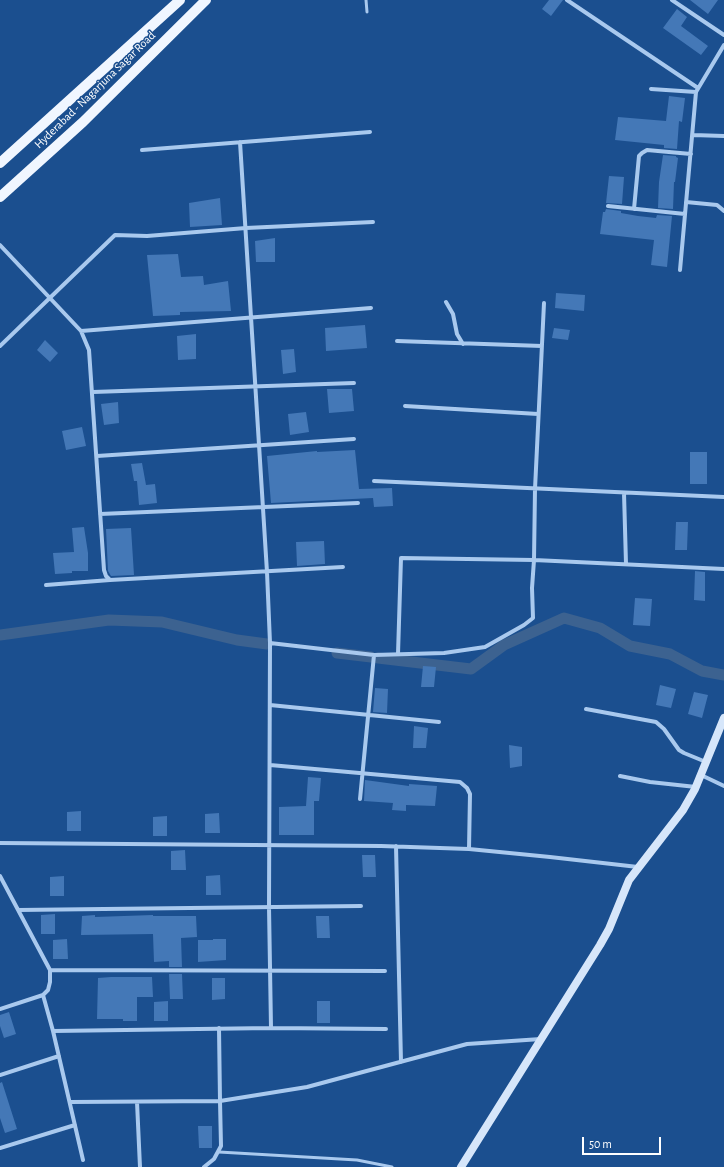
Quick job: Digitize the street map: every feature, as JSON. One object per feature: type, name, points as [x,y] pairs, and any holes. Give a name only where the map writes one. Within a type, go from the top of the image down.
[{"type":"main road","name":"Hyderabad - Nagarjuna Sagar Road","points":[[0,163],[180,0]]},
{"type":"main road","name":"Hyderabad - Nagarjuna Sagar Road","points":[[0,197],[83,122],[206,0]]},
{"type":"street","points":[[567,0],[697,90]]},
{"type":"street","points":[[672,0],[724,35]]},
{"type":"street","points":[[680,270],[697,90],[724,45]]},
{"type":"street","points":[[651,88],[697,90]]},
{"type":"street","points":[[142,150],[370,132]]},
{"type":"street","points":[[692,135],[724,136]]},
{"type":"street","points":[[240,142],[256,386],[270,643],[269,907],[271,1028]]},
{"type":"street","points":[[634,209],[639,156],[642,153],[647,150],[691,154]]},
{"type":"street","points":[[686,202],[717,205],[724,211]]},
{"type":"street","points":[[608,206],[685,214]]},
{"type":"street","points":[[0,346],[115,235],[146,236],[246,228],[373,222]]},
{"type":"street","points":[[0,245],[81,331],[89,350],[104,570],[106,576],[110,580]]},
{"type":"street","points":[[446,302],[453,314],[457,334],[463,344]]},
{"type":"street","points":[[270,643],[374,655],[444,653],[485,647],[524,625],[532,618],[535,489],[544,303]]},
{"type":"street","points":[[81,331],[371,308]]},
{"type":"street","points":[[397,341],[542,346]]},
{"type":"street","points":[[93,392],[354,383]]},
{"type":"street","points":[[405,406],[538,414]]},
{"type":"street","points":[[97,456],[354,439]]},
{"type":"street","points":[[374,481],[724,497]]},
{"type":"street","points":[[624,493],[626,564]]},
{"type":"street","points":[[100,514],[358,503]]},
{"type":"street","points":[[398,654],[401,558],[534,560],[724,569]]},
{"type":"street","points":[[46,585],[343,567]]},
{"type":"street","points":[[360,799],[374,655]]},
{"type":"street","points":[[270,705],[439,722]]},
{"type":"street","points":[[586,709],[656,722],[664,729],[679,750],[706,762]]},
{"type":"street","points":[[461,1167],[609,929],[629,880],[683,810],[696,787],[723,723]]},
{"type":"street","points":[[270,765],[460,782],[467,788],[470,794],[469,849]]},
{"type":"street","points":[[700,775],[724,786]]},
{"type":"street","points":[[620,776],[650,782],[696,787]]},
{"type":"street","points":[[0,843],[396,846],[469,849],[550,856],[638,867]]},
{"type":"street","points":[[396,846],[401,1062]]},
{"type":"street","points":[[0,876],[50,970],[49,986],[44,995],[83,1160]]},
{"type":"street","points":[[18,910],[361,906]]},
{"type":"street","points":[[50,970],[385,971]]},
{"type":"street","points":[[0,1009],[44,995]]},
{"type":"street","points":[[53,1031],[219,1028],[386,1028]]},
{"type":"street","points":[[204,1167],[214,1159],[221,1146],[219,1028]]},
{"type":"street","points":[[70,1102],[220,1101],[307,1087],[466,1044],[541,1039]]},
{"type":"street","points":[[0,1075],[59,1056]]},
{"type":"street","points":[[136,1102],[140,1167]]},
{"type":"street","points":[[0,1148],[75,1126]]},
{"type":"lane","points":[[366,0],[367,12]]},
{"type":"lane","points":[[219,1152],[357,1160],[392,1167]]},
{"type":"building","points":[[549,0],[563,0],[551,16],[542,9]]},
{"type":"building","points":[[690,0],[718,0],[708,14]]},
{"type":"building","points":[[677,9],[687,17],[681,26],[708,46],[701,55],[663,28]]},
{"type":"building","points":[[669,96],[685,98],[682,122],[679,121],[677,149],[664,148],[664,145],[615,140],[618,117],[666,121]]},
{"type":"building","points":[[663,155],[676,156],[678,158],[674,182],[673,209],[658,208],[659,182]]},
{"type":"building","points":[[609,176],[624,177],[622,204],[606,203]]},
{"type":"building","points":[[220,198],[222,225],[190,227],[189,203]]},
{"type":"building","points":[[606,209],[621,211],[621,213],[656,218],[657,215],[672,216],[667,267],[651,265],[654,240],[600,234],[603,212],[605,212]]},
{"type":"building","points":[[275,238],[275,262],[256,262],[255,241]]},
{"type":"building","points":[[178,254],[181,277],[203,276],[204,285],[228,281],[231,311],[180,312],[180,315],[153,316],[147,255]]},
{"type":"building","points":[[556,293],[585,295],[584,311],[555,308]]},
{"type":"building","points":[[365,325],[367,348],[326,351],[325,328]]},
{"type":"building","points":[[554,328],[570,330],[568,340],[552,338]]},
{"type":"building","points":[[196,334],[196,359],[178,360],[177,336]]},
{"type":"building","points":[[45,340],[58,353],[50,362],[37,350]]},
{"type":"building","points":[[294,349],[296,372],[283,374],[281,350]]},
{"type":"building","points":[[327,389],[352,389],[354,411],[329,413]]},
{"type":"building","points":[[118,402],[119,423],[104,425],[101,404]]},
{"type":"building","points":[[306,412],[309,432],[290,435],[288,414]]},
{"type":"building","points":[[82,427],[86,446],[66,450],[62,431]]},
{"type":"building","points":[[355,450],[359,489],[392,488],[393,506],[374,507],[373,498],[271,503],[267,456],[317,451]]},
{"type":"building","points":[[690,452],[707,452],[707,484],[690,484]]},
{"type":"building","points":[[142,463],[146,485],[155,484],[157,503],[139,505],[137,481],[134,481],[131,464]]},
{"type":"building","points":[[676,522],[688,522],[687,550],[675,550]]},
{"type":"building","points":[[84,527],[88,553],[88,571],[72,571],[72,573],[55,574],[53,553],[74,552],[72,528]]},
{"type":"building","points":[[131,528],[134,575],[111,576],[108,571],[106,529]]},
{"type":"building","points":[[324,541],[325,564],[297,566],[296,542]]},
{"type":"building","points":[[695,571],[705,572],[705,601],[694,600]]},
{"type":"building","points":[[635,598],[652,599],[650,626],[633,625]]},
{"type":"building","points":[[423,666],[436,667],[434,687],[421,687]]},
{"type":"building","points":[[660,685],[676,689],[671,708],[656,705]]},
{"type":"building","points":[[375,688],[388,689],[387,713],[373,712]]},
{"type":"building","points":[[694,692],[708,695],[702,718],[688,714]]},
{"type":"building","points":[[414,726],[428,728],[426,748],[413,748]]},
{"type":"building","points":[[509,745],[522,747],[522,766],[510,768]]},
{"type":"building","points":[[308,777],[321,778],[319,801],[314,801],[314,835],[279,835],[279,807],[306,806]]},
{"type":"building","points":[[365,780],[409,786],[409,784],[437,786],[435,806],[406,805],[406,811],[392,810],[393,803],[364,801]]},
{"type":"building","points":[[81,811],[81,831],[67,831],[67,812]]},
{"type":"building","points":[[219,813],[220,833],[205,833],[205,814]]},
{"type":"building","points":[[167,816],[167,836],[153,836],[153,817]]},
{"type":"building","points":[[185,850],[186,870],[171,870],[171,851]]},
{"type":"building","points":[[362,855],[375,855],[376,877],[363,877]]},
{"type":"building","points":[[220,875],[221,895],[206,895],[206,876]]},
{"type":"building","points":[[64,876],[64,896],[50,896],[50,877]]},
{"type":"building","points":[[55,914],[55,934],[41,934],[41,915]]},
{"type":"building","points":[[95,915],[95,917],[153,915],[196,916],[197,937],[181,938],[182,967],[169,967],[169,961],[154,962],[153,934],[81,935],[82,916]]},
{"type":"building","points":[[316,916],[329,916],[330,938],[317,938]]},
{"type":"building","points":[[67,939],[68,959],[53,959],[53,940]]},
{"type":"building","points":[[226,939],[226,960],[198,962],[198,940]]},
{"type":"building","points":[[169,974],[182,974],[183,999],[170,999]]},
{"type":"building","points":[[152,977],[153,997],[137,997],[137,1021],[123,1021],[123,1019],[97,1019],[98,978]]},
{"type":"building","points":[[212,978],[225,978],[225,999],[212,1000]]},
{"type":"building","points":[[168,1001],[168,1021],[154,1021],[154,1002]]},
{"type":"building","points":[[317,1001],[330,1001],[330,1023],[317,1023]]},
{"type":"building","points":[[9,1012],[16,1034],[4,1038],[0,1026],[0,1015]]},
{"type":"building","points":[[2,1082],[17,1129],[5,1133],[0,1118],[0,1083]]},
{"type":"building","points":[[198,1126],[212,1126],[212,1148],[199,1148]]},
{"type":"waterway","points":[[378,658],[471,669],[504,645],[564,618],[600,628],[630,646],[670,654],[702,671],[724,675]]},
{"type":"waterway","points":[[0,635],[109,620],[162,622],[237,640],[267,644]]},
{"type":"waterway","points":[[337,653],[371,657]]}]
